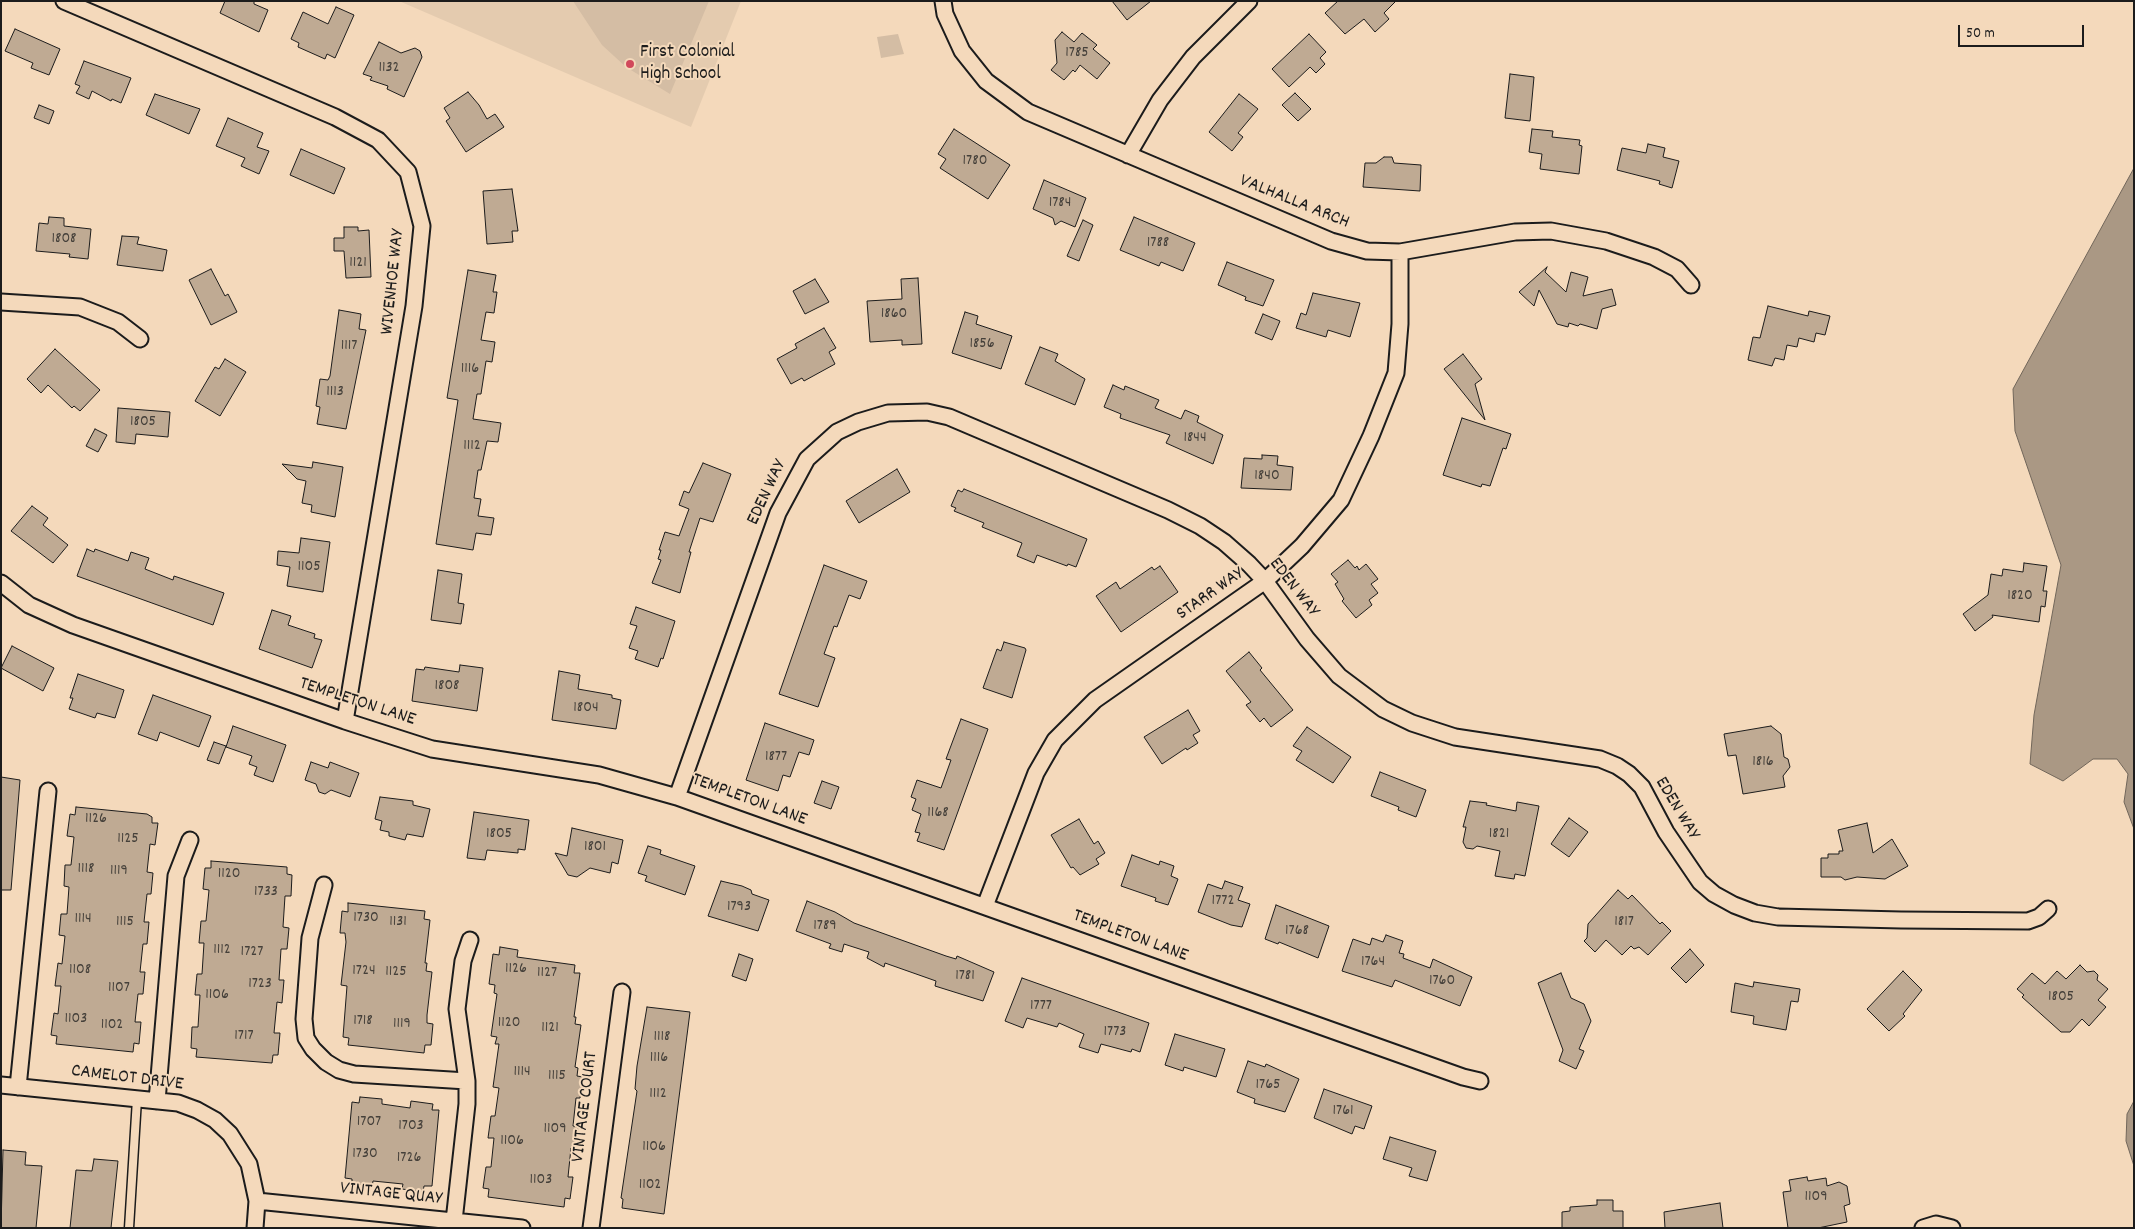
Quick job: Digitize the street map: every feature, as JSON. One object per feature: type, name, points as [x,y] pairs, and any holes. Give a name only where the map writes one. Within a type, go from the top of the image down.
[{"type":"street","name":"WIVENHOE WAY","points":[[64,1],[335,117],[378,140],[408,172],[422,226],[414,306],[345,721]]},
{"type":"street","name":"VALHALLA ARCH","points":[[942,1],[945,14],[962,51],[986,81],[1028,112],[1331,241],[1367,251],[1400,252],[1515,232],[1551,231],[1606,241],[1654,256],[1677,269],[1690,285]]},
{"type":"street","points":[[1128,155],[1160,100],[1193,58],[1249,1]]},
{"type":"street","name":"STARR WAY","points":[[985,906],[1036,773],[1055,740],[1095,700],[1265,581],[1302,546],[1341,500],[1371,436],[1396,373],[1400,324],[1400,252]]},
{"type":"street","points":[[1,302],[80,307],[118,322],[140,339]]},
{"type":"street","name":"EDEN WAY","points":[[677,797],[778,513],[806,459],[823,443],[858,422],[888,414],[927,412],[949,418],[1168,510],[1200,526],[1224,542],[1265,581],[1307,639],[1339,676],[1383,709],[1412,723],[1443,734],[1600,758],[1629,774],[1648,796],[1666,832],[1688,866],[1707,888],[1734,905],[1756,913],[1778,916],[1901,920],[2028,921],[2039,917],[2048,910]]},
{"type":"street","name":"TEMPLETON LANE","points":[[1,583],[29,605],[73,625],[345,721],[432,748],[599,776],[677,797],[1454,1074],[1480,1080]]},
{"type":"street","points":[[18,1087],[48,791]]},
{"type":"street","points":[[157,1101],[176,876],[190,840]]},
{"type":"street","points":[[324,885],[310,938],[304,1019],[306,1038],[312,1049],[326,1062],[339,1070],[354,1074],[467,1081]]},
{"type":"street","points":[[454,1221],[467,1104],[467,1081],[457,1009],[463,961],[470,940]]},
{"type":"street","name":"VINTAGE COURT","points":[[591,1228],[622,992]]},
{"type":"street","name":"CAMELOT DRIVE","points":[[1,1085],[178,1103],[197,1110],[214,1120],[230,1134],[249,1164],[257,1200],[255,1228]]},
{"type":"street","name":"VINTAGE QUAY","points":[[257,1200],[522,1228]]},
{"type":"street","points":[[1923,1228],[1936,1224],[1952,1228]]},
{"type":"lane","points":[[129,1228],[137,1099]]},
{"type":"shaded area","name":"First Colonial High School","points":[[399,1],[741,1],[691,127]]},
{"type":"shaded area","points":[[573,1],[709,1],[670,94],[626,67],[602,45]]},
{"type":"shaded area","points":[[898,34],[904,54],[881,58],[877,37]]},
{"type":"shaded area","points":[[2134,168],[2134,829],[2124,802],[2128,774],[2117,759],[2093,759],[2063,781],[2030,764],[2034,715],[2061,565],[2015,431],[2013,389]]},
{"type":"shaded area","points":[[2134,1101],[2134,1166],[2126,1141],[2127,1114]]},
{"type":"building","points":[[225,1],[254,1],[254,4],[268,10],[259,32],[220,13]]},
{"type":"building","points":[[1112,1],[1151,1],[1127,20]]},
{"type":"building","points":[[1338,1],[1396,1],[1384,13],[1389,19],[1375,32],[1364,19],[1345,34],[1325,13]]},
{"type":"building","points":[[336,7],[354,15],[335,58],[327,54],[325,59],[298,47],[299,43],[291,39],[303,12],[328,24]]},
{"type":"building","points":[[15,29],[60,49],[49,75],[31,68],[33,63],[5,51]]},
{"type":"building","points":[[1062,32],[1074,42],[1082,33],[1097,45],[1093,49],[1110,63],[1097,79],[1080,65],[1075,72],[1073,70],[1064,80],[1051,70],[1057,63],[1055,40]]},
{"type":"building","points":[[1309,34],[1326,52],[1320,58],[1325,64],[1316,73],[1310,67],[1289,87],[1272,69]]},
{"type":"building","points":[[379,42],[401,53],[415,48],[420,51],[422,57],[404,97],[387,89],[388,86],[370,80],[372,77],[363,74]]},
{"type":"building","points":[[84,61],[131,78],[121,103],[112,99],[111,101],[92,91],[89,99],[76,93],[80,86],[75,84]]},
{"type":"building","points":[[1510,74],[1534,77],[1530,121],[1505,118]]},
{"type":"building","points":[[468,92],[479,105],[487,119],[495,114],[504,127],[466,152],[446,121],[450,118],[444,108]]},
{"type":"building","points":[[1295,93],[1311,109],[1298,121],[1282,105]]},
{"type":"building","points":[[155,94],[200,109],[189,134],[146,115]]},
{"type":"building","points":[[1239,94],[1258,109],[1238,133],[1243,137],[1232,151],[1209,132]]},
{"type":"building","points":[[39,105],[54,111],[49,124],[34,118]]},
{"type":"building","points":[[228,118],[263,133],[257,147],[269,151],[259,174],[241,166],[245,158],[216,146]]},
{"type":"building","points":[[954,129],[1010,165],[988,199],[940,168],[946,159],[938,154]]},
{"type":"building","points":[[1532,129],[1553,131],[1552,137],[1580,140],[1579,145],[1582,146],[1579,174],[1540,169],[1542,154],[1529,152]]},
{"type":"building","points":[[1648,144],[1665,148],[1663,157],[1679,161],[1672,188],[1659,184],[1660,181],[1617,170],[1622,148],[1646,153]]},
{"type":"building","points":[[301,149],[345,168],[334,194],[290,175]]},
{"type":"building","points":[[1384,157],[1392,157],[1394,163],[1421,165],[1420,191],[1363,187],[1365,163],[1376,163]]},
{"type":"building","points":[[1044,180],[1086,198],[1075,227],[1061,221],[1055,225],[1053,218],[1033,209]]},
{"type":"building","points":[[512,189],[518,231],[512,231],[513,242],[487,244],[483,191]]},
{"type":"building","points":[[49,217],[64,218],[64,226],[91,229],[88,259],[69,257],[70,254],[36,251],[39,223],[48,224]]},
{"type":"building","points":[[1134,217],[1195,243],[1183,271],[1161,262],[1159,266],[1120,250]]},
{"type":"building","points":[[1083,220],[1093,225],[1079,261],[1067,256]]},
{"type":"building","points":[[344,227],[358,227],[358,231],[369,230],[371,277],[346,278],[344,251],[334,251],[334,238],[344,238]]},
{"type":"building","points":[[122,236],[139,237],[137,244],[167,250],[163,271],[117,265]]},
{"type":"building","points":[[1227,262],[1274,280],[1263,306],[1245,300],[1246,297],[1218,285]]},
{"type":"building","points":[[1547,267],[1545,272],[1566,292],[1571,272],[1588,277],[1583,296],[1612,289],[1616,305],[1602,309],[1597,329],[1580,324],[1578,326],[1569,323],[1568,327],[1557,324],[1539,290],[1534,306],[1519,292]]},
{"type":"building","points":[[211,269],[225,296],[228,294],[237,312],[211,325],[189,280]]},
{"type":"building","points":[[468,270],[496,275],[493,292],[497,292],[494,313],[486,312],[481,340],[495,342],[492,362],[486,361],[481,394],[477,394],[473,419],[501,423],[498,442],[487,441],[481,470],[478,470],[474,498],[481,499],[478,516],[494,518],[491,535],[476,533],[473,550],[436,544],[458,400],[447,398]]},
{"type":"building","points":[[918,278],[922,344],[902,345],[902,340],[870,342],[867,301],[902,299],[901,279]]},
{"type":"building","points":[[815,279],[829,302],[805,314],[793,291]]},
{"type":"building","points":[[1313,293],[1360,303],[1350,337],[1328,330],[1326,337],[1296,328],[1301,313],[1306,315]]},
{"type":"building","points":[[1768,306],[1808,316],[1809,311],[1830,316],[1825,335],[1816,333],[1814,342],[1799,338],[1797,347],[1787,345],[1784,360],[1775,358],[1772,366],[1748,360],[1753,337],[1760,338]]},
{"type":"building","points":[[339,310],[361,314],[359,329],[366,330],[346,429],[317,424],[320,407],[316,406],[320,379],[328,380],[330,376]]},
{"type":"building","points":[[965,312],[978,316],[976,324],[1012,336],[1001,369],[952,353]]},
{"type":"building","points":[[1263,314],[1280,321],[1272,340],[1255,333]]},
{"type":"building","points":[[824,328],[836,348],[829,352],[835,364],[804,381],[802,378],[791,384],[777,359],[797,348],[795,344]]},
{"type":"building","points":[[1040,347],[1058,354],[1055,361],[1085,379],[1075,405],[1025,384]]},
{"type":"building","points":[[55,349],[100,390],[80,411],[74,406],[72,408],[48,385],[41,393],[27,379]]},
{"type":"building","points":[[1463,354],[1482,379],[1475,384],[1485,420],[1444,369]]},
{"type":"building","points":[[225,359],[246,372],[220,416],[195,401],[215,367],[219,369]]},
{"type":"building","points":[[1113,385],[1124,390],[1125,386],[1159,400],[1155,408],[1181,419],[1185,410],[1199,416],[1197,422],[1223,435],[1213,464],[1166,443],[1170,435],[1120,418],[1121,414],[1104,407]]},
{"type":"building","points":[[118,408],[170,412],[168,437],[136,434],[135,444],[116,442]]},
{"type":"building","points":[[1462,418],[1511,434],[1506,449],[1503,448],[1490,486],[1482,484],[1481,487],[1443,475]]},
{"type":"building","points":[[95,429],[107,435],[98,452],[86,446]]},
{"type":"building","points":[[1262,455],[1278,456],[1277,465],[1293,467],[1291,490],[1241,488],[1244,458],[1262,459]]},
{"type":"building","points":[[313,462],[343,467],[335,517],[311,512],[312,505],[302,503],[306,481],[297,479],[282,464],[312,468]]},
{"type":"building","points":[[703,463],[731,474],[713,522],[700,518],[689,552],[691,552],[680,593],[652,583],[661,560],[658,559],[661,550],[659,550],[665,532],[679,536],[689,509],[679,505],[684,491],[689,493]]},
{"type":"building","points":[[897,469],[910,492],[859,523],[846,501]]},
{"type":"building","points":[[964,489],[1087,539],[1076,567],[1068,564],[1067,566],[1037,555],[1034,563],[1017,556],[1022,543],[982,527],[984,523],[954,511],[956,508],[951,506],[958,490],[962,492]]},
{"type":"building","points":[[32,506],[48,518],[43,525],[68,545],[53,563],[11,531]]},
{"type":"building","points":[[301,538],[330,542],[323,592],[287,586],[290,567],[277,565],[278,551],[299,553]]},
{"type":"building","points":[[87,549],[94,552],[95,549],[128,561],[131,552],[149,558],[145,569],[173,580],[174,576],[224,593],[213,625],[77,576]]},
{"type":"building","points":[[1348,560],[1355,568],[1357,566],[1359,570],[1366,564],[1378,579],[1371,584],[1378,593],[1369,600],[1372,605],[1356,618],[1342,601],[1344,599],[1335,584],[1338,582],[1331,574]]},
{"type":"building","points":[[2024,563],[2047,566],[2043,591],[2047,591],[2045,607],[2041,606],[2039,622],[1992,615],[1993,617],[1975,631],[1963,614],[1988,595],[1991,574],[2002,576],[2003,569],[2023,572]]},
{"type":"building","points":[[824,565],[867,581],[860,599],[849,595],[837,627],[834,626],[824,654],[835,658],[818,707],[779,694]]},
{"type":"building","points":[[1160,566],[1178,592],[1121,632],[1096,596],[1116,582],[1120,589],[1152,567],[1154,570]]},
{"type":"building","points":[[438,570],[462,574],[458,603],[464,604],[461,624],[431,620]]},
{"type":"building","points":[[636,607],[675,621],[663,659],[661,658],[658,667],[635,659],[638,651],[629,648],[637,626],[630,624]]},
{"type":"building","points":[[272,610],[291,616],[288,625],[315,634],[314,638],[322,640],[312,668],[259,649]]},
{"type":"building","points":[[1004,642],[1025,648],[1026,650],[1012,698],[983,688],[997,649],[1001,651]]},
{"type":"building","points":[[12,646],[54,668],[43,691],[1,668]]},
{"type":"building","points":[[1249,652],[1262,668],[1260,670],[1293,710],[1271,727],[1264,718],[1260,722],[1246,705],[1251,702],[1226,671]]},
{"type":"building","points":[[460,665],[483,668],[477,711],[412,701],[416,669],[424,670],[425,667],[459,672]]},
{"type":"building","points":[[559,671],[580,675],[578,689],[612,695],[612,698],[621,700],[616,729],[552,720]]},
{"type":"building","points":[[78,674],[124,690],[115,718],[97,713],[95,718],[69,709],[73,698],[70,698]]},
{"type":"building","points":[[153,695],[211,716],[199,747],[160,732],[157,741],[138,734]]},
{"type":"building","points":[[1188,710],[1200,731],[1193,735],[1198,743],[1187,750],[1186,748],[1162,764],[1144,737]]},
{"type":"building","points":[[961,719],[988,729],[944,850],[917,841],[920,833],[915,832],[921,814],[912,810],[916,799],[911,797],[917,780],[941,788],[951,760],[946,759]]},
{"type":"building","points":[[765,723],[814,740],[809,755],[799,752],[790,777],[783,775],[778,791],[746,780]]},
{"type":"building","points":[[233,726],[286,745],[273,782],[254,775],[257,767],[249,764],[252,756],[226,747]]},
{"type":"building","points":[[1771,726],[1781,734],[1784,757],[1788,759],[1790,767],[1783,776],[1785,787],[1743,794],[1736,755],[1728,756],[1724,734]]},
{"type":"building","points":[[1307,727],[1351,757],[1333,783],[1296,760],[1302,751],[1293,746]]},
{"type":"building","points":[[214,742],[226,746],[219,764],[207,760]]},
{"type":"building","points":[[311,762],[328,768],[330,762],[359,773],[350,797],[331,790],[325,794],[319,792],[316,784],[305,780]]},
{"type":"building","points":[[1380,772],[1426,790],[1416,817],[1398,810],[1399,807],[1371,796]]},
{"type":"building","points":[[1,777],[20,780],[11,890],[1,890]]},
{"type":"building","points":[[822,781],[839,787],[831,809],[814,803]]},
{"type":"building","points":[[380,797],[413,801],[413,805],[430,809],[423,837],[407,834],[405,840],[389,836],[389,832],[380,830],[382,821],[375,819]]},
{"type":"building","points":[[1470,801],[1487,803],[1486,805],[1516,811],[1517,802],[1539,806],[1525,876],[1515,874],[1514,879],[1495,876],[1500,851],[1477,846],[1473,849],[1466,848],[1463,842],[1466,827],[1463,827]]},
{"type":"building","points":[[76,807],[147,814],[152,817],[152,823],[158,823],[155,845],[150,844],[147,872],[153,873],[151,894],[147,894],[144,922],[149,922],[147,944],[143,944],[140,972],[145,972],[143,994],[138,994],[135,1022],[141,1022],[139,1044],[134,1043],[133,1052],[56,1044],[57,1036],[51,1035],[54,1013],[58,1014],[61,986],[55,986],[58,963],[62,964],[65,936],[59,935],[61,914],[67,914],[69,887],[64,886],[65,865],[71,865],[74,837],[67,836],[70,814],[75,815]]},
{"type":"building","points":[[474,812],[529,820],[525,850],[518,849],[518,853],[487,850],[485,860],[467,858]]},
{"type":"building","points":[[1569,818],[1588,832],[1569,857],[1551,844]]},
{"type":"building","points":[[1079,819],[1094,844],[1098,841],[1105,853],[1096,859],[1099,864],[1080,875],[1073,867],[1071,868],[1051,835]]},
{"type":"building","points":[[1867,823],[1873,853],[1892,839],[1908,866],[1885,879],[1857,877],[1845,880],[1841,877],[1821,877],[1821,858],[1828,858],[1828,854],[1839,854],[1839,851],[1843,851],[1838,830]]},
{"type":"building","points":[[572,828],[623,840],[618,864],[612,862],[610,873],[590,868],[577,877],[568,875],[555,853],[567,856]]},
{"type":"building","points":[[648,846],[661,850],[660,854],[695,866],[685,895],[645,881],[647,876],[638,873]]},
{"type":"building","points":[[1132,855],[1159,865],[1160,861],[1174,866],[1171,876],[1178,879],[1168,905],[1155,901],[1156,898],[1121,886]]},
{"type":"building","points":[[211,861],[287,867],[287,874],[292,875],[291,896],[285,896],[283,927],[289,928],[287,949],[281,949],[279,980],[284,980],[282,1003],[277,1002],[274,1033],[280,1033],[278,1055],[273,1055],[272,1063],[196,1057],[197,1049],[191,1048],[192,1027],[198,1027],[200,995],[195,995],[197,974],[202,974],[204,943],[199,943],[201,921],[206,921],[209,890],[203,889],[205,868],[211,868]]},
{"type":"building","points":[[721,881],[742,886],[751,890],[752,894],[769,900],[758,931],[708,916]]},
{"type":"building","points":[[1225,881],[1243,887],[1238,900],[1250,904],[1242,927],[1231,925],[1198,912],[1208,884],[1222,889]]},
{"type":"building","points":[[1618,890],[1628,899],[1632,895],[1660,924],[1662,922],[1671,931],[1648,955],[1639,947],[1634,949],[1631,946],[1622,955],[1606,940],[1595,952],[1584,941],[1587,938],[1588,924]]},
{"type":"building","points":[[807,901],[835,912],[854,923],[946,956],[956,959],[957,956],[994,972],[983,1001],[935,986],[936,981],[885,963],[884,967],[867,958],[869,952],[844,944],[842,952],[829,948],[831,944],[796,931]]},
{"type":"building","points":[[348,903],[425,911],[424,919],[430,920],[425,963],[427,963],[426,971],[432,972],[427,1023],[433,1024],[431,1045],[425,1045],[424,1053],[348,1045],[349,1038],[343,1037],[347,986],[341,985],[346,942],[345,933],[340,933],[342,911],[348,912]]},
{"type":"building","points":[[1276,905],[1329,926],[1318,958],[1279,942],[1278,944],[1265,939]]},
{"type":"building","points":[[1386,935],[1403,941],[1399,953],[1404,954],[1403,958],[1430,968],[1433,959],[1472,977],[1460,1006],[1395,980],[1392,987],[1342,971],[1353,939],[1370,945],[1372,938],[1383,942]]},
{"type":"building","points":[[500,947],[518,950],[517,957],[575,965],[574,973],[580,973],[574,1017],[576,1017],[575,1024],[581,1025],[575,1067],[578,1068],[577,1076],[583,1077],[580,1098],[576,1098],[573,1126],[578,1127],[575,1149],[571,1148],[568,1177],[573,1177],[570,1199],[565,1198],[564,1207],[488,1197],[489,1189],[483,1188],[486,1167],[491,1167],[494,1138],[488,1138],[491,1116],[495,1116],[499,1088],[493,1087],[499,1044],[495,1044],[497,1037],[491,1036],[497,994],[494,993],[495,985],[489,984],[493,954],[499,955]]},
{"type":"building","points":[[1690,949],[1704,965],[1686,983],[1671,968]]},
{"type":"building","points":[[739,954],[753,959],[746,981],[732,976]]},
{"type":"building","points":[[2080,965],[2087,972],[2094,971],[2098,975],[2097,980],[2108,989],[2098,1000],[2106,1007],[2089,1026],[2082,1019],[2070,1032],[2061,1032],[2022,997],[2024,995],[2017,989],[2032,973],[2045,984],[2057,971],[2066,979]]},
{"type":"building","points":[[1903,971],[1922,990],[1903,1014],[1905,1016],[1889,1031],[1867,1009]]},
{"type":"building","points":[[1561,973],[1571,998],[1584,1004],[1591,1021],[1579,1049],[1584,1051],[1576,1069],[1559,1061],[1563,1050],[1538,983]]},
{"type":"building","points":[[1022,978],[1149,1023],[1140,1052],[1132,1049],[1131,1052],[1101,1044],[1098,1053],[1079,1047],[1084,1034],[1059,1023],[1057,1027],[1027,1018],[1023,1028],[1005,1021]]},
{"type":"building","points":[[1754,982],[1800,989],[1798,1002],[1791,1001],[1786,1030],[1753,1024],[1754,1016],[1731,1012],[1735,983],[1753,987]]},
{"type":"building","points":[[647,1007],[690,1012],[664,1214],[622,1208],[623,1199],[621,1198],[637,1091],[635,1089],[637,1066]]},
{"type":"building","points":[[1175,1034],[1225,1049],[1216,1077],[1184,1067],[1183,1071],[1165,1065]]},
{"type":"building","points":[[1248,1061],[1265,1067],[1266,1064],[1299,1079],[1285,1112],[1254,1103],[1255,1099],[1237,1092]]},
{"type":"building","points":[[1324,1089],[1372,1106],[1364,1129],[1355,1126],[1352,1134],[1314,1118]]},
{"type":"building","points":[[360,1097],[382,1099],[382,1104],[410,1108],[411,1101],[433,1104],[432,1110],[439,1110],[432,1186],[424,1186],[423,1192],[402,1189],[403,1184],[373,1181],[372,1187],[352,1184],[352,1179],[345,1178],[352,1102],[359,1103]]},
{"type":"building","points":[[1390,1137],[1436,1151],[1427,1181],[1409,1176],[1412,1168],[1383,1159]]},
{"type":"building","points":[[3,1150],[26,1152],[25,1165],[42,1166],[36,1228],[1,1228]]},
{"type":"building","points":[[94,1159],[118,1161],[111,1228],[70,1228],[76,1170],[92,1171]]},
{"type":"building","points":[[1807,1177],[1808,1181],[1826,1178],[1827,1186],[1839,1182],[1847,1186],[1850,1204],[1844,1206],[1847,1222],[1818,1228],[1788,1228],[1783,1192],[1791,1191],[1789,1180]]},
{"type":"building","points":[[1597,1200],[1613,1200],[1613,1211],[1623,1211],[1623,1228],[1562,1228],[1562,1212],[1570,1211],[1570,1207],[1597,1205]]},
{"type":"building","points":[[1720,1203],[1723,1228],[1665,1228],[1664,1212]]},
{"type":"place","name":"First Colonial High School","points":[[630,64]]}]
